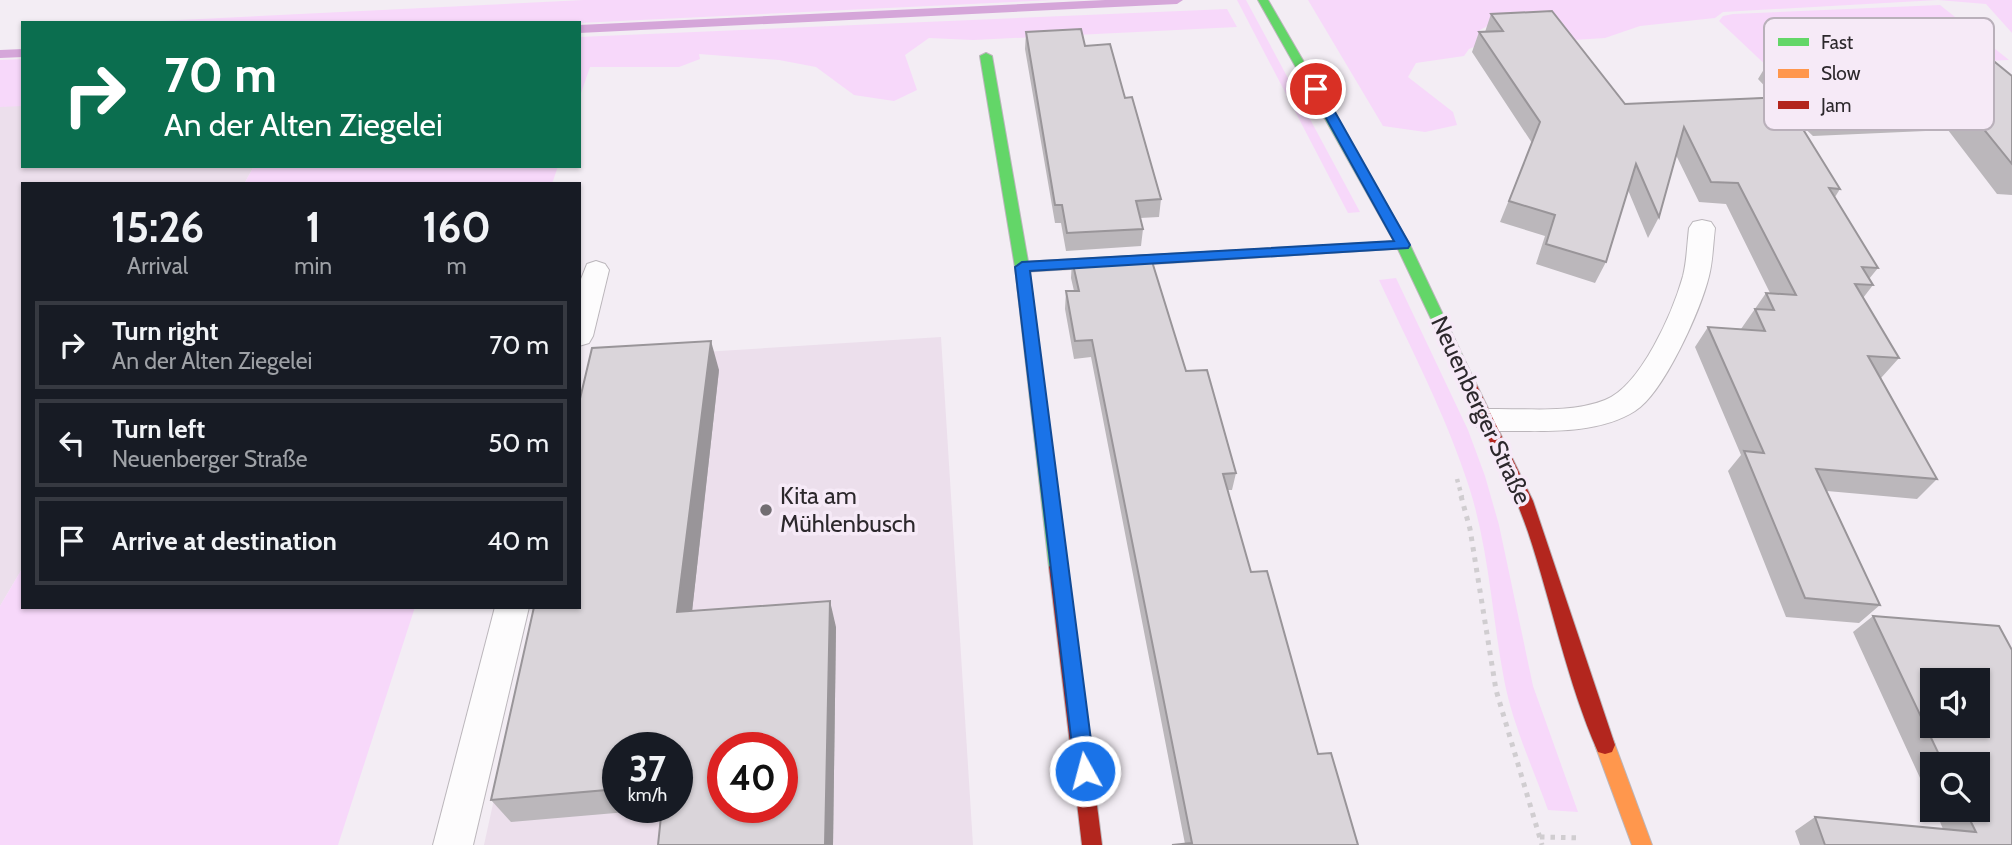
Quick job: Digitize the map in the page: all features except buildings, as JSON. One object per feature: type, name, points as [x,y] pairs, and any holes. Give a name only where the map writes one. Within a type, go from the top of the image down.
[{"type":"street","name":"Neuenberger Straße","points":[[1263,0],[1404,245],[1524,499],[1560,604],[1583,686],[1642,845]]},
{"type":"street","points":[[986,56],[1022,267],[1092,845]]},
{"type":"street","points":[[1022,267],[1404,245]]},
{"type":"lane","points":[[1488,420],[1591,415],[1628,403],[1656,366],[1674,331],[1697,275],[1702,228]]},
{"type":"lane","points":[[581,328],[596,270]]},
{"type":"lane","points":[[453,845],[512,609]]},
{"type":"path","points":[[1454,471],[1470,528],[1496,690],[1542,845]]},
{"type":"shaded area","points":[[584,0],[1053,0],[581,23],[160,21]]},
{"type":"shaded area","points":[[1237,0],[1246,0],[1360,212],[1348,213]]},
{"type":"shaded area","points":[[1308,0],[1938,0],[1723,12],[1715,18],[1640,26],[1605,38],[1558,41],[1493,23],[1480,30],[1476,41],[1481,44],[1469,49],[1464,56],[1416,63],[1408,77],[1453,112],[1457,125],[1425,132],[1383,126]]},
{"type":"shaded area","points":[[1938,0],[2012,0],[2012,33],[1986,4]]},
{"type":"shaded area","points":[[1940,5],[1956,18],[1764,18],[1764,63],[1719,21],[1723,16]]},
{"type":"shaded area","points":[[1227,9],[1237,27],[973,40],[929,38],[905,55],[917,90],[894,101],[854,95],[816,67],[779,60],[699,54],[700,59],[679,67],[590,67],[581,93],[581,37]]},
{"type":"shaded area","points":[[1994,48],[2009,60],[1994,61]]},
{"type":"shaded area","points":[[21,59],[21,106],[0,107],[0,60]]},
{"type":"shaded area","points":[[21,68],[21,168],[253,168],[245,182],[21,182],[21,570],[0,606],[0,69]]},
{"type":"shaded area","points":[[253,168],[557,168],[553,182],[245,182]]},
{"type":"shaded area","points":[[1396,278],[1468,430],[1485,476],[1499,525],[1533,686],[1578,812],[1548,810],[1517,729],[1504,679],[1486,560],[1470,490],[1440,410],[1379,280]]},
{"type":"shaded area","name":"Kita am Mühlenbusch","points":[[941,337],[973,845],[484,845],[536,609],[581,609],[581,404],[591,359]]},
{"type":"shaded area","points":[[21,570],[21,609],[414,609],[338,845],[0,845],[0,606]]},
{"type":"waterway","points":[[581,29],[1177,0]]},
{"type":"waterway","points":[[0,54],[21,53]]},
{"type":"traffic: fast","points":[[1263,0],[1403,245],[1458,361]]},
{"type":"traffic: fast","points":[[986,56],[1022,267],[1058,567]]},
{"type":"traffic: slow","points":[[1022,267],[1403,245]]},
{"type":"traffic: slow","points":[[1605,745],[1642,845]]},
{"type":"traffic: jam","points":[[1458,361],[1502,448],[1525,501],[1605,745]]},
{"type":"traffic: jam","points":[[1058,567],[1092,845]]},
{"type":"place","name":"Kita am Mühlenbusch","points":[[766,510]]},
{"type":"route","points":[[1085,771],[1022,267],[1404,245],[1316,89]]}]
